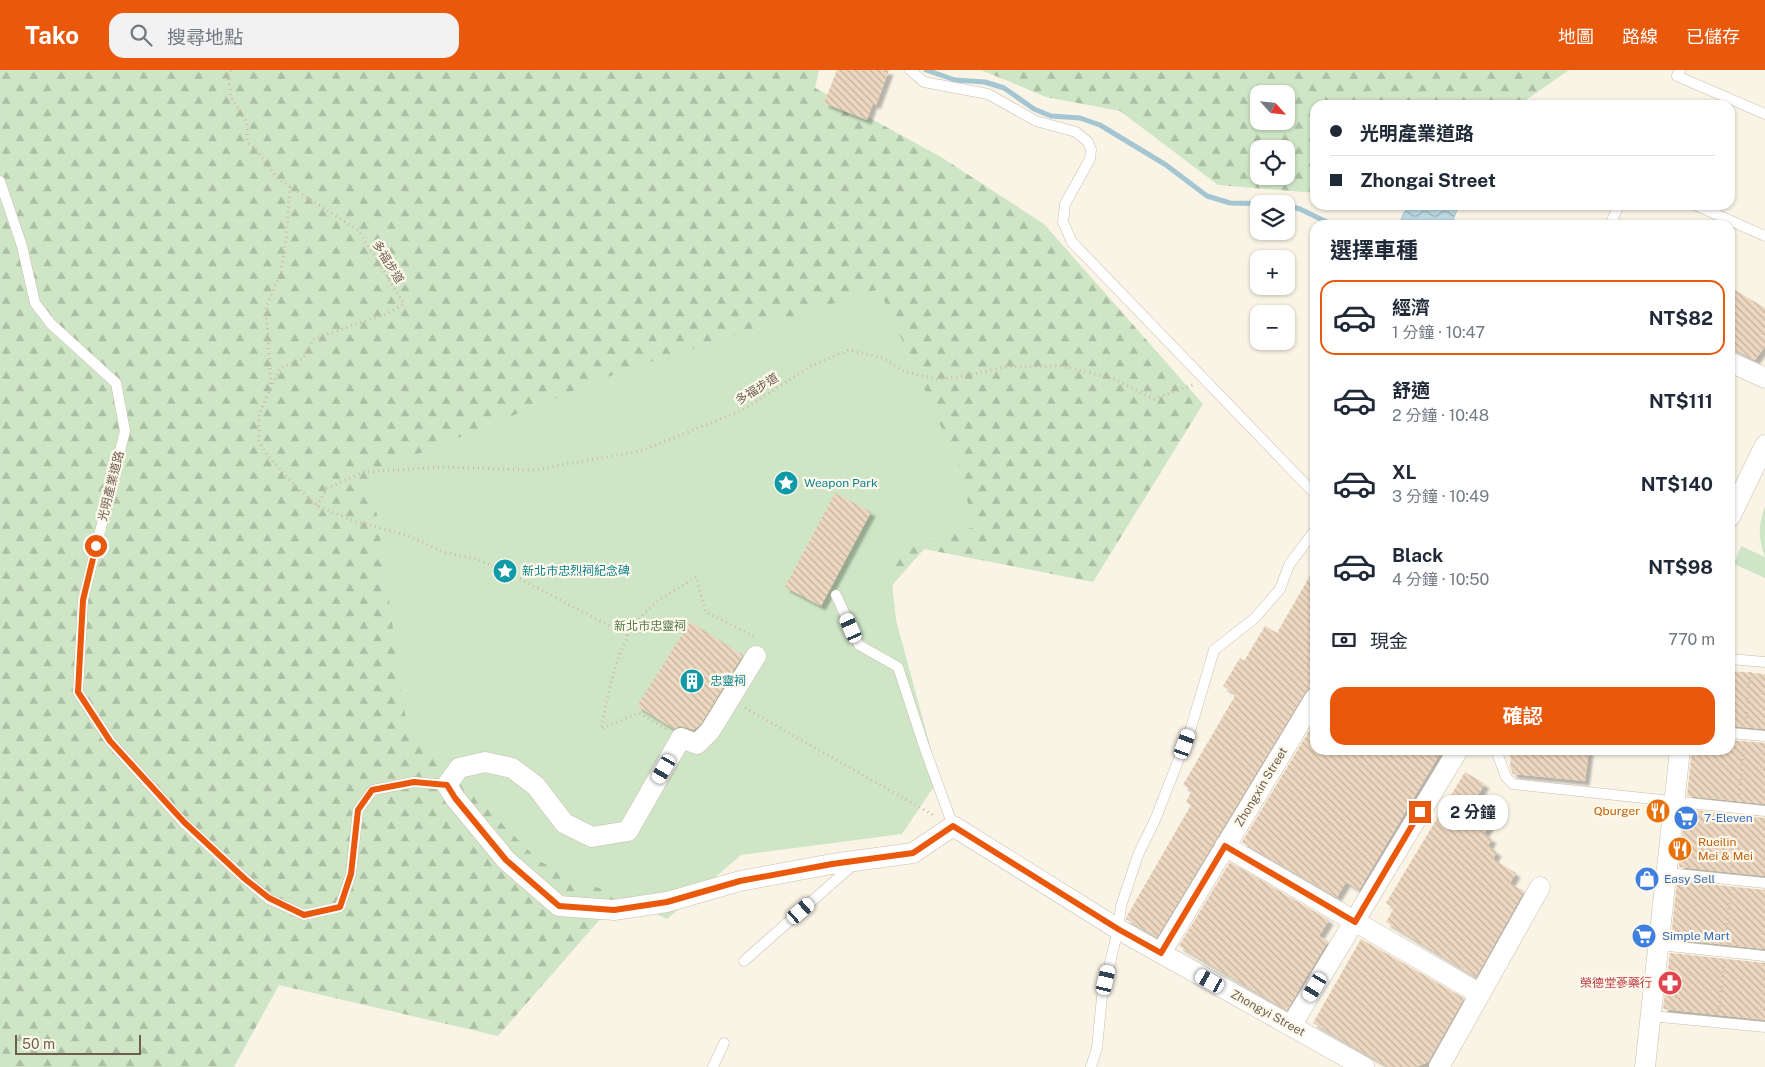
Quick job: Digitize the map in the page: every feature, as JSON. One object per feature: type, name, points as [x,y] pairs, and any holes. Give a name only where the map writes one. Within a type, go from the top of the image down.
[{"type":"street","points":[[1735,364],[1765,378]]},
{"type":"street","points":[[1735,507],[1765,445]]},
{"type":"street","points":[[756,656],[710,731],[697,744],[681,738],[628,831],[592,837],[564,823],[536,786],[512,768],[485,762],[458,768],[447,785],[455,798],[506,860],[559,906],[614,910],[667,902],[740,881],[913,853],[953,826]]},
{"type":"street","name":"Zhongxin Street","points":[[1161,953],[1310,706]]},
{"type":"street","points":[[1291,1026],[1455,755]]},
{"type":"street","points":[[1645,1067],[1679,755]]},
{"type":"street","name":"Zhongyi Street","points":[[953,826],[1118,929],[1364,1067]]},
{"type":"street","points":[[1225,846],[1480,994]]},
{"type":"street","points":[[1438,1067],[1540,887]]},
{"type":"lane","points":[[910,70],[924,82],[988,94],[1036,121],[1076,132],[1088,142],[1091,150],[1090,159],[1065,204],[1063,222],[1072,242],[1310,489]]},
{"type":"lane","points":[[1679,73],[1765,114]]},
{"type":"lane","name":"光明產業道路","points":[[0,181],[22,246],[35,303],[51,324],[116,383],[125,431],[85,591],[82,609],[78,692],[110,741],[184,822],[245,879],[269,898],[304,915],[340,907],[351,874],[358,810],[372,790],[414,782],[447,785]]},
{"type":"lane","points":[[1705,210],[1728,220]]},
{"type":"lane","points":[[1735,223],[1765,236]]},
{"type":"lane","points":[[1091,1067],[1097,1048],[1102,997],[1118,929],[1121,906],[1138,856],[1155,820],[1191,728],[1214,650],[1255,618],[1280,588],[1289,565],[1310,537]]},
{"type":"lane","points":[[836,595],[859,645],[898,667],[953,826]]},
{"type":"lane","points":[[1735,659],[1765,662]]},
{"type":"lane","points":[[1735,734],[1765,736]]},
{"type":"lane","points":[[1498,755],[1506,777],[1512,784],[1765,811]]},
{"type":"lane","points":[[744,961],[858,861]]},
{"type":"lane","points":[[1667,873],[1765,882]]},
{"type":"lane","points":[[1659,945],[1765,956]]},
{"type":"lane","points":[[1651,1016],[1765,1027]]},
{"type":"lane","points":[[713,1067],[724,1043]]},
{"type":"path","name":"多福步道","points":[[230,70],[228,74],[231,97],[247,122],[247,142],[256,149],[277,178],[359,231],[404,304],[386,314],[313,339],[302,358],[280,368],[259,414],[259,441],[273,461],[317,506],[354,521],[406,535],[446,552],[474,558],[505,571],[627,635]]},
{"type":"path","points":[[271,385],[266,308],[281,272],[286,240],[290,187]]},
{"type":"path","name":"多福步道","points":[[317,506],[327,488],[364,472],[442,467],[534,470],[640,451],[741,410],[811,366],[849,350],[883,358],[906,372],[937,379],[959,377],[1005,367],[1061,366],[1112,378],[1154,399],[1205,380]]},
{"type":"path","points":[[681,738],[639,713],[600,728],[612,678],[627,635],[650,607],[696,577],[706,612],[765,641],[756,656]]},
{"type":"path","points":[[1718,1023],[1751,661]]},
{"type":"path","points":[[730,699],[953,826]]},
{"type":"green space","points":[[0,70],[819,70],[815,88],[941,157],[1044,224],[1203,404],[1093,582],[924,549],[498,1036],[279,985],[234,1067],[0,1067]]},
{"type":"green space","points":[[981,70],[1569,70],[1526,100],[1310,100],[1310,193],[1218,185],[1120,111],[1046,97]]},
{"type":"green space","name":"新北市忠靈祠","points":[[879,289],[958,464],[974,527],[889,554],[896,620],[939,779],[902,834],[741,855],[667,919],[539,861],[407,728],[371,473],[625,370]]},
{"type":"green space","points":[[1765,506],[1765,557],[1760,532]]},
{"type":"green space","points":[[1741,546],[1765,557],[1765,578],[1735,564]]},
{"type":"water","points":[[1407,210],[1457,210],[1453,220],[1401,220]]},
{"type":"building","points":[[837,70],[889,70],[876,105],[873,103],[867,120],[824,103]]},
{"type":"building","points":[[1735,290],[1765,308],[1765,346],[1755,360],[1735,350]]},
{"type":"building","points":[[835,493],[871,512],[821,606],[785,587]]},
{"type":"building","points":[[1310,576],[1310,688],[1305,692],[1157,937],[1126,919],[1127,916],[1191,805],[1186,802],[1192,790],[1183,785],[1236,694],[1223,686],[1240,658],[1244,661],[1265,626],[1277,633]]},
{"type":"building","name":"忠靈祠","points":[[690,622],[743,655],[701,724],[694,730],[680,726],[674,729],[637,706]]},
{"type":"building","points":[[1735,671],[1765,674],[1765,729],[1735,726]]},
{"type":"building","points":[[1310,729],[1310,755],[1439,755],[1359,890],[1346,882],[1337,897],[1242,842]]},
{"type":"building","points":[[1735,740],[1765,743],[1765,804],[1687,796],[1691,755],[1735,755]]},
{"type":"building","points":[[1511,755],[1588,755],[1585,781],[1513,774],[1510,767]]},
{"type":"building","points":[[1465,772],[1485,784],[1477,796],[1489,802],[1481,816],[1491,822],[1484,834],[1492,839],[1488,846],[1497,852],[1493,859],[1516,873],[1510,883],[1524,891],[1476,977],[1386,922],[1394,908],[1386,903]]},
{"type":"building","points":[[1685,809],[1765,818],[1765,876],[1679,867]]},
{"type":"building","points":[[1230,862],[1329,920],[1319,936],[1328,941],[1287,1010],[1179,946]]},
{"type":"building","points":[[1677,881],[1765,890],[1765,949],[1671,939]]},
{"type":"building","points":[[1361,939],[1464,998],[1428,1062],[1416,1067],[1389,1067],[1313,1023]]},
{"type":"building","points":[[1670,953],[1765,963],[1765,1020],[1663,1009]]},
{"type":"waterway","points":[[926,70],[955,80],[985,82],[1004,88],[1034,109],[1051,116],[1080,118],[1100,125],[1166,165],[1207,196],[1230,203],[1250,203]]},
{"type":"waterway","points":[[1295,208],[1323,220]]},
{"type":"place","name":"Weapon Park","points":[[786,483]]},
{"type":"place","name":"新北市忠烈祠紀念碑","points":[[505,571]]},
{"type":"place","name":"忠靈祠","points":[[692,681]]},
{"type":"place","name":"Qburger","points":[[1658,811]]},
{"type":"place","name":"7-Eleven","points":[[1686,818]]},
{"type":"place","name":"Rueilin Mei & Mei","points":[[1680,849]]},
{"type":"place","name":"Easy Sell","points":[[1647,879]]},
{"type":"place","name":"Simple Mart","points":[[1644,936]]},
{"type":"place","name":"榮德堂蔘藥行","points":[[1670,983]]},
{"type":"route","points":[[96,546],[83,600],[78,692],[110,741],[184,822],[245,879],[269,898],[304,915],[340,907],[351,874],[358,810],[372,790],[414,782],[447,785],[455,798],[506,860],[559,906],[614,910],[667,902],[740,881],[832,864],[913,853],[953,826],[1118,929],[1161,953],[1225,846],[1355,922],[1420,812]]}]
